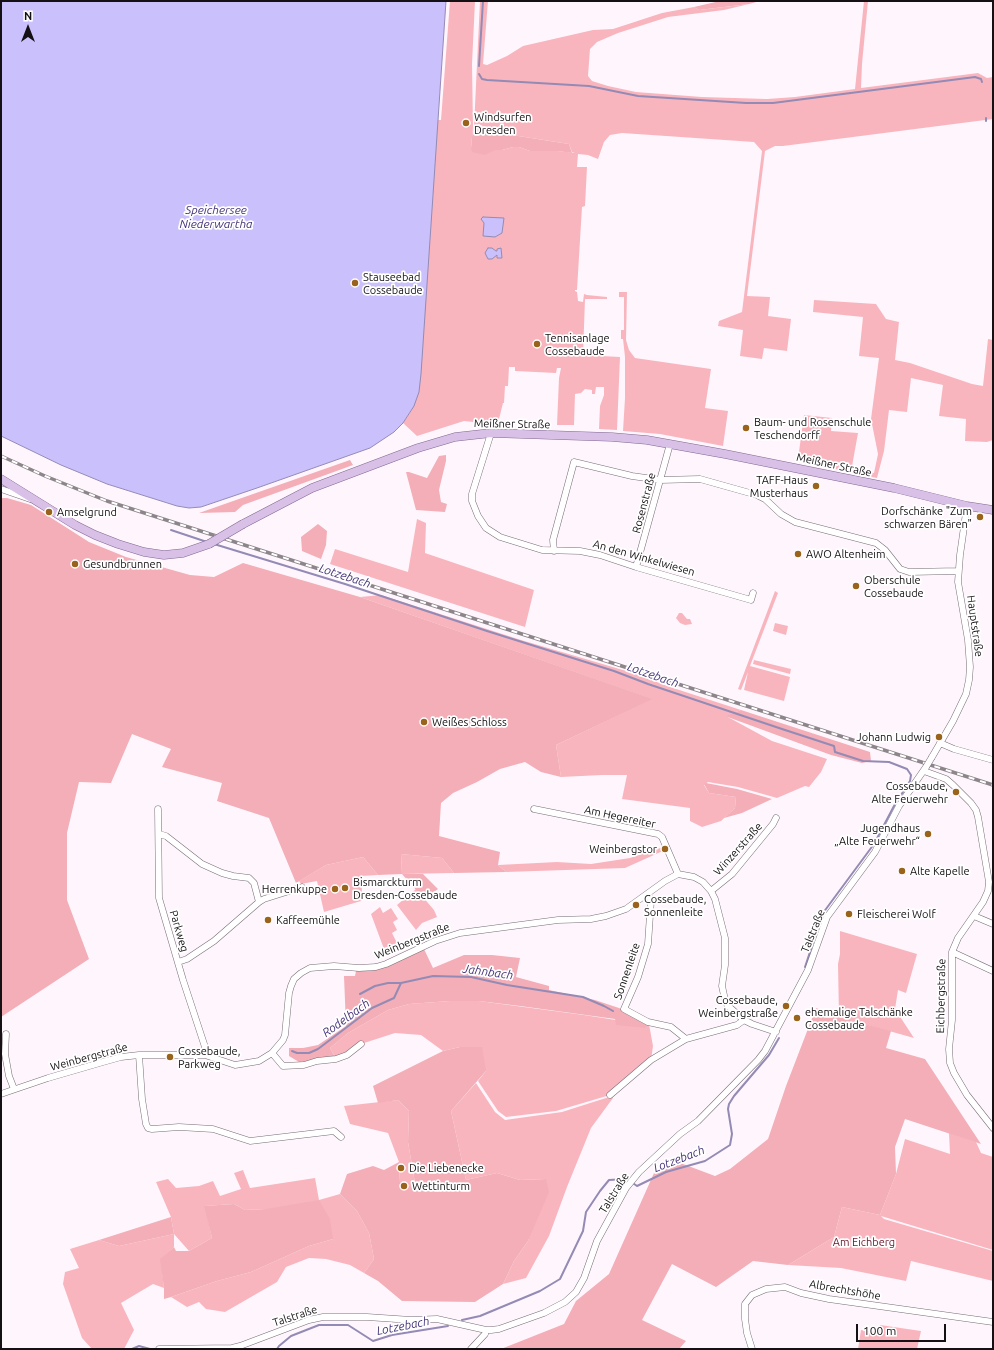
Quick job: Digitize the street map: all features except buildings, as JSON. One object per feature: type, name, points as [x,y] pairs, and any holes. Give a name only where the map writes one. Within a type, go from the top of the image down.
[{"type":"main road","name":"Meißner Straße","points":[[1,479],[59,515],[95,535],[118,544],[150,553],[164,555],[193,551],[209,544],[243,524],[312,488],[418,448],[455,437],[491,433],[620,437],[670,444],[887,487],[967,506],[993,510]]},
{"type":"street","name":"An den Winkelwiesen","points":[[491,433],[472,494],[472,501],[478,516],[486,528],[500,537],[542,550],[580,551],[600,555],[636,567],[751,600],[753,593]]},
{"type":"street","name":"Rosenstraße","points":[[636,567],[670,444]]},
{"type":"street","points":[[554,551],[553,540],[574,462],[632,476],[660,480],[700,479],[757,494],[765,499],[781,514],[795,522],[876,543],[885,550],[900,569],[909,572],[958,571]]},
{"type":"street","points":[[1,489],[28,499],[32,498]]},
{"type":"street","name":"Hauptstraße","points":[[940,743],[966,694],[969,680],[970,667],[968,640],[959,588],[958,571],[967,506]]},
{"type":"street","points":[[940,743],[954,749],[993,760]]},
{"type":"street","name":"Talstraße","points":[[160,1349],[232,1348],[309,1320],[323,1317],[366,1317],[411,1320],[437,1319],[486,1330],[499,1329],[544,1313],[565,1302],[576,1292],[584,1278],[597,1241],[626,1188],[639,1172],[680,1134],[698,1121],[728,1092],[758,1060],[765,1050],[808,970],[827,917],[875,852],[899,806],[925,769],[940,743]]},
{"type":"street","name":"Eichbergstraße","points":[[925,769],[953,784],[976,810],[990,862],[988,891],[983,902],[958,938],[952,952],[952,1020],[949,1049],[950,1063],[954,1073],[968,1095],[993,1128]]},
{"type":"street","name":"Parkweg","points":[[158,809],[159,898],[206,1047],[205,1055]]},
{"type":"street","name":"Am Hegereiter","points":[[534,809],[658,834],[662,837],[678,874]]},
{"type":"street","name":"Winzerstraße","points":[[711,891],[732,874],[773,824],[776,818]]},
{"type":"street","points":[[159,834],[166,836],[202,864],[222,873],[249,878],[254,883],[259,902]]},
{"type":"street","points":[[678,874],[694,877],[703,882],[711,891],[719,912],[725,938],[725,958],[722,986],[723,994],[728,1006],[744,1020],[776,1032]]},
{"type":"street","name":"Weinbergstraße","points":[[1,1094],[120,1057],[139,1054],[205,1055],[235,1065],[259,1061],[272,1053],[280,1044],[285,1035],[288,993],[294,980],[301,973],[310,968],[334,966],[359,968],[376,967],[391,962],[435,941],[460,933],[558,920],[598,918],[626,909],[665,881],[678,874]]},
{"type":"street","points":[[178,962],[187,959],[214,941],[259,902],[302,887]]},
{"type":"street","name":"Sonnenleite","points":[[647,894],[652,900],[648,944],[638,977],[624,1009],[648,1022],[671,1027],[686,1039]]},
{"type":"street","points":[[974,916],[993,924]]},
{"type":"street","points":[[952,952],[993,971]]},
{"type":"street","points":[[610,1095],[651,1060],[686,1039],[737,1025],[744,1020]]},
{"type":"street","points":[[6,1034],[5,1054],[9,1076],[14,1089]]},
{"type":"street","points":[[272,1053],[283,1066],[304,1065],[317,1061],[336,1059],[347,1054],[361,1044]]},
{"type":"street","points":[[139,1054],[142,1099],[148,1128],[179,1127],[213,1129],[250,1141],[334,1131],[341,1137]]},
{"type":"street","name":"Albrechtshöhe","points":[[752,1349],[746,1328],[745,1304],[752,1295],[766,1289],[785,1287],[801,1293],[829,1299],[993,1322]]},
{"type":"street","points":[[471,1349],[485,1334],[486,1330]]},
{"type":"green space","points":[[450,1],[475,1],[472,64],[473,127],[471,148],[502,150],[519,147],[530,151],[558,151],[575,153],[572,152],[569,144],[493,132],[479,124],[474,127],[480,1],[488,1],[483,64],[487,65],[507,56],[523,46],[593,30],[613,29],[662,13],[694,7],[699,10],[749,4],[724,10],[668,17],[618,33],[597,42],[590,49],[588,76],[592,81],[636,92],[702,97],[767,99],[855,89],[864,1],[868,1],[861,88],[978,73],[987,78],[993,77],[993,119],[775,146],[765,151],[747,296],[770,297],[768,316],[791,319],[787,351],[764,348],[762,359],[740,356],[743,330],[718,326],[719,321],[742,312],[762,151],[754,142],[622,133],[610,135],[604,142],[598,159],[588,155],[578,154],[577,167],[587,167],[585,206],[582,207],[577,290],[575,291],[577,292],[578,301],[583,302],[584,294],[607,297],[607,299],[585,299],[583,355],[620,357],[617,430],[599,429],[600,406],[604,395],[604,387],[596,387],[595,394],[592,394],[592,390],[585,389],[581,393],[575,394],[574,425],[557,425],[559,378],[561,368],[557,368],[556,373],[515,371],[515,367],[509,367],[508,386],[505,386],[504,403],[499,419],[494,419],[493,424],[464,421],[417,436],[403,423],[411,411],[437,120],[441,120]]},
{"type":"green space","points":[[619,292],[627,292],[626,340],[629,350],[635,358],[711,369],[705,408],[728,411],[723,446],[660,434],[623,431],[625,357],[623,339],[621,339],[621,330],[624,330],[624,297],[619,297]]},
{"type":"green space","points":[[814,300],[876,304],[886,319],[899,322],[895,360],[910,363],[972,384],[983,386],[988,339],[993,340],[993,440],[987,442],[965,441],[966,419],[939,416],[943,385],[911,378],[907,412],[889,410],[884,451],[877,478],[857,474],[857,470],[874,473],[878,454],[871,419],[879,358],[859,356],[863,317],[813,312]]},
{"type":"green space","points":[[804,415],[832,418],[831,431],[858,433],[851,472],[803,463],[803,460],[798,459]]},
{"type":"green space","points":[[417,519],[426,523],[425,553],[534,590],[525,627],[330,564],[335,549],[408,572]]},
{"type":"green space","points":[[775,591],[778,593],[750,666],[790,677],[784,701],[744,690],[748,672],[741,690],[738,689]]},
{"type":"green space","points":[[381,595],[521,640],[633,673],[670,687],[741,710],[726,716],[772,741],[827,759],[821,772],[809,787],[805,786],[777,798],[738,787],[708,782],[704,785],[709,793],[736,797],[735,808],[721,821],[702,827],[690,821],[690,808],[622,799],[627,775],[561,777],[556,745],[652,699],[360,597]]},
{"type":"green space","points":[[679,613],[682,613],[687,619],[690,619],[692,624],[685,625],[680,623],[676,618]]},
{"type":"green space","points":[[775,623],[788,626],[786,635],[773,631]]},
{"type":"green space","points":[[754,660],[791,669],[790,674],[753,664]]},
{"type":"green space","points":[[663,847],[665,850],[625,868],[506,872],[498,865],[557,862],[591,864],[630,858]]},
{"type":"green space","points":[[401,854],[442,858],[454,873],[402,874]]},
{"type":"green space","points":[[363,857],[378,875],[361,876],[361,897],[363,900],[361,901],[324,912],[317,881],[301,884],[299,881],[326,865]]},
{"type":"green space","points":[[416,889],[434,910],[437,917],[422,923],[416,930],[397,905]]},
{"type":"green space","points":[[380,907],[383,913],[391,908],[398,919],[393,922],[397,930],[392,933],[397,943],[384,949],[371,914]]},
{"type":"green space","points":[[840,931],[917,954],[906,993],[898,990],[895,1009],[914,1038],[839,1017],[838,964],[840,954]]},
{"type":"green space","points":[[450,1001],[479,1001],[584,1015],[616,1020],[617,1025],[649,1024],[653,1046],[651,1060],[611,1095],[613,1098],[591,1128],[549,1236],[526,1278],[503,1284],[514,1261],[528,1241],[546,1179],[520,1180],[497,1173],[466,1180],[451,1111],[476,1083],[495,1112],[505,1120],[562,1112],[609,1097],[610,1095],[556,1111],[506,1117],[498,1111],[478,1081],[486,1071],[460,1047],[443,1051],[421,1035],[395,1033],[361,1044],[336,1059],[330,1048],[348,1033],[388,1010],[409,1004]]},
{"type":"green space","points":[[398,1100],[409,1111],[408,1142],[415,1183],[402,1189],[400,1183],[399,1162],[388,1133],[350,1124],[344,1106]]},
{"type":"green space","name":"Am Eichberg","points":[[949,1133],[976,1142],[981,1153],[993,1157],[993,1250],[881,1216],[884,1219],[993,1251],[993,1281],[911,1261],[906,1281],[841,1268],[788,1265],[834,1237],[842,1207],[880,1215],[896,1174],[905,1139],[950,1154]]},
{"type":"green space","points":[[243,1170],[250,1188],[315,1178],[319,1200],[340,1194],[357,1211],[369,1233],[374,1259],[364,1273],[350,1265],[326,1259],[309,1258],[286,1267],[277,1282],[225,1312],[206,1309],[199,1302],[187,1307],[171,1297],[217,1281],[251,1272],[309,1246],[333,1239],[266,1209],[245,1210],[234,1204],[205,1206],[212,1238],[189,1251],[174,1234],[171,1217],[156,1182],[168,1179],[176,1188],[199,1186],[213,1181],[220,1196],[241,1189],[234,1173]]},
{"type":"green space","points":[[174,1234],[174,1247],[161,1259],[164,1288],[153,1284],[121,1303],[134,1330],[124,1349],[92,1349],[82,1338],[63,1284],[65,1272],[79,1268],[70,1249],[99,1240],[119,1246]]},
{"type":"green space","points":[[880,1325],[921,1331],[917,1349],[858,1349],[861,1330],[877,1332]]},
{"type":"shaded area","points":[[720,1],[760,1],[749,4],[699,10],[694,7]]},
{"type":"shaded area","points":[[479,125],[493,132],[569,144],[572,153],[558,151],[530,151],[519,147],[495,150],[485,155],[472,152],[473,127]]},
{"type":"shaded area","points":[[446,455],[439,490],[441,502],[447,504],[445,512],[416,510],[406,472],[427,478],[439,456]]},
{"type":"shaded area","points":[[350,460],[353,465],[243,505],[235,512],[199,513]]},
{"type":"shaded area","points":[[1,498],[7,498],[31,505],[89,542],[126,557],[190,575],[214,577],[243,563],[360,597],[653,699],[556,745],[561,777],[541,772],[525,762],[500,769],[453,793],[441,803],[439,836],[500,852],[498,865],[506,872],[454,873],[442,858],[401,854],[402,874],[378,875],[363,857],[326,865],[296,883],[269,818],[217,801],[222,783],[162,767],[171,749],[132,734],[111,783],[79,782],[67,833],[67,900],[89,959],[1,1017]]},
{"type":"shaded area","points":[[318,524],[327,531],[326,545],[321,559],[302,551],[301,537]]},
{"type":"shaded area","points":[[741,710],[870,752],[871,761],[862,763],[831,755],[725,716]]},
{"type":"shaded area","points":[[706,783],[737,789],[772,799],[742,813],[724,818],[735,808],[736,797],[709,793],[704,784]]},
{"type":"shaded area","points":[[402,874],[423,874],[438,889],[424,899]]},
{"type":"shaded area","points":[[424,949],[433,968],[464,955],[492,955],[520,958],[516,977],[549,986],[549,990],[595,1000],[619,1008],[649,1024],[645,1028],[616,1025],[615,1019],[479,1001],[450,1001],[409,1004],[388,1010],[348,1033],[330,1048],[336,1059],[304,1065],[289,1056],[289,1048],[303,1048],[318,1045],[346,1026],[344,976],[355,976],[356,971],[378,969]]},
{"type":"shaded area","points":[[816,1008],[839,1017],[891,1031],[886,1048],[925,1059],[981,1144],[905,1119],[895,1147],[896,1174],[880,1215],[842,1207],[834,1237],[788,1265],[753,1261],[716,1287],[672,1264],[642,1320],[686,1341],[679,1349],[501,1349],[564,1324],[576,1301],[609,1274],[654,1173],[675,1161],[715,1176],[730,1169],[768,1139],[786,1086]]},
{"type":"shaded area","points":[[460,1047],[482,1047],[486,1071],[451,1111],[466,1180],[497,1173],[520,1180],[546,1179],[549,1192],[528,1241],[514,1261],[503,1284],[475,1302],[402,1301],[378,1281],[364,1273],[374,1259],[369,1233],[357,1211],[340,1194],[347,1174],[373,1166],[384,1170],[399,1162],[400,1183],[402,1189],[415,1183],[408,1142],[409,1111],[398,1100],[378,1103],[373,1086],[443,1051]]},
{"type":"shaded area","points":[[319,1200],[330,1219],[333,1239],[309,1246],[251,1272],[217,1281],[164,1299],[160,1259],[174,1247],[176,1251],[189,1251],[212,1238],[204,1206],[234,1204],[245,1210],[266,1209]]},
{"type":"shaded area","points":[[171,1217],[174,1234],[119,1246],[99,1240]]},
{"type":"water","name":"Speichersee Niederwartha","points":[[1,1],[446,1],[419,392],[414,406],[403,423],[394,432],[370,448],[201,507],[189,508],[177,506],[107,484],[61,465],[1,436]]},
{"type":"water","points":[[483,217],[504,218],[502,233],[495,237],[483,236],[484,223],[481,219]]},
{"type":"water","points":[[488,248],[492,248],[497,251],[497,249],[501,248],[502,258],[497,258],[497,255],[492,259],[488,259],[485,253]]},
{"type":"waterway","points":[[479,66],[483,1]]},
{"type":"waterway","points":[[479,74],[482,79],[487,80],[589,86],[638,96],[746,103],[773,103],[975,77],[981,79],[982,82]]},
{"type":"waterway","name":"Lotzebach","points":[[171,530],[207,542]]},
{"type":"waterway","name":"Lotzebach","points":[[214,544],[345,584],[614,671],[648,684],[834,746],[835,752],[863,761],[889,762],[907,769],[911,775],[910,781],[894,806],[874,844],[823,913],[805,967]]},
{"type":"waterway","name":"Jahnbach","points":[[360,994],[375,986],[388,983],[401,983],[433,976],[471,977],[507,985],[583,997],[613,1011]]},
{"type":"waterway","name":"Rodelbach","points":[[292,1051],[297,1053],[309,1053],[318,1049],[372,1008],[394,998],[401,983]]},
{"type":"waterway","name":"Lotzebach","points":[[462,1320],[480,1316],[540,1291],[560,1279],[583,1231],[586,1212],[609,1180],[627,1179],[637,1186],[666,1172],[705,1161],[730,1145],[732,1134],[728,1109],[729,1104],[769,1055],[779,1038]]},
{"type":"waterway","name":"Lotzebach","points":[[277,1349],[291,1336],[319,1325],[348,1325],[373,1341],[392,1335],[448,1326]]},
{"type":"waterway","name":"Lotzebach","points":[[132,1349],[139,1346],[150,1349]]},
{"type":"railway","points":[[1,456],[45,476],[107,501],[993,785]]},
{"type":"place","name":"Windsurfen Dresden","points":[[466,123]]},
{"type":"place","name":"Stauseebad Cossebaude","points":[[355,283]]},
{"type":"place","name":"Tennisanlage Cossebaude","points":[[537,344]]},
{"type":"place","name":"Baum- und Rosenschule Teschendorff","points":[[746,428]]},
{"type":"place","name":"TAFF-Haus Musterhaus","points":[[816,486]]},
{"type":"place","name":"Amselgrund","points":[[49,512]]},
{"type":"place","name":"Dorfschänke \"Zum schwarzen Bären\"","points":[[980,517]]},
{"type":"place","name":"AWO Altenheim","points":[[798,554]]},
{"type":"place","name":"Gesundbrunnen","points":[[75,564]]},
{"type":"place","name":"Oberschule Cossebaude","points":[[856,586]]},
{"type":"place","name":"Weißes Schloss","points":[[424,722]]},
{"type":"place","name":"Johann Ludwig","points":[[939,737]]},
{"type":"place","name":"Cossebaude, Alte Feuerwehr","points":[[956,792]]},
{"type":"place","name":"Jugendhaus „Alte Feuerwehr“","points":[[928,834]]},
{"type":"place","name":"Weinbergstor","points":[[665,849]]},
{"type":"place","name":"Alte Kapelle","points":[[902,871]]},
{"type":"place","name":"Bismarckturm Dresden-Cossebaude","points":[[345,888]]},
{"type":"place","name":"Herrenkuppe","points":[[335,889]]},
{"type":"place","name":"Cossebaude, Sonnenleite","points":[[636,905]]},
{"type":"place","name":"Fleischerei Wolf","points":[[849,914]]},
{"type":"place","name":"Kaffeemühle","points":[[268,920]]},
{"type":"place","name":"Cossebaude, Weinbergstraße","points":[[786,1006]]},
{"type":"place","name":"ehemalige Talschänke Cossebaude","points":[[797,1018]]},
{"type":"place","name":"Cossebaude, Parkweg","points":[[170,1057]]},
{"type":"place","name":"Die Liebenecke","points":[[401,1168]]},
{"type":"place","name":"Wettinturm","points":[[404,1186]]}]
